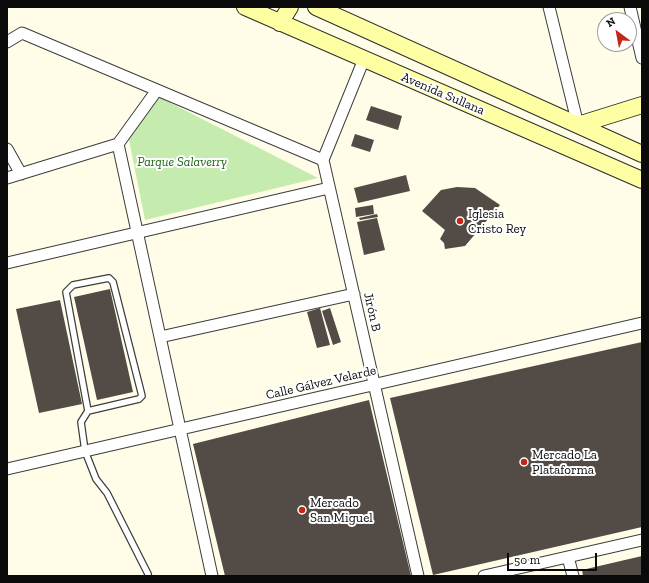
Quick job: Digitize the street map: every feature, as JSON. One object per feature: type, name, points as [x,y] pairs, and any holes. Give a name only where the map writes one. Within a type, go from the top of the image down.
[{"type":"main road","name":"Avenida Sullana","points":[[245,7],[642,180]]},
{"type":"main road","points":[[280,22],[290,7]]},
{"type":"main road","name":"Avenida Sullana","points":[[316,7],[642,154]]},
{"type":"main road","points":[[578,125],[642,105]]},
{"type":"street","points":[[549,7],[578,125]]},
{"type":"street","points":[[637,26],[642,58]]},
{"type":"street","points":[[7,42],[22,33],[323,160],[364,59]]},
{"type":"street","points":[[7,178],[118,144],[157,90]]},
{"type":"street","points":[[118,144],[212,576]]},
{"type":"street","points":[[7,149],[21,174]]},
{"type":"street","name":"Jirón B","points":[[323,160],[418,576]]},
{"type":"street","points":[[7,263],[329,188]]},
{"type":"street","points":[[160,337],[354,294]]},
{"type":"street","name":"Calle Gálvez Velarde","points":[[7,469],[642,323]]},
{"type":"street","points":[[484,576],[642,540]]},
{"type":"street","points":[[568,557],[573,576]]},
{"type":"lane","points":[[88,411],[139,399],[142,396],[113,282],[109,278],[73,285],[66,292],[88,411],[81,422],[85,451],[96,479],[107,493],[148,574]]},
{"type":"green space","name":"Parque Salaverry","points":[[155,95],[318,178],[145,220],[128,135]]},
{"type":"building","points":[[371,106],[402,116],[398,130],[366,120]]},
{"type":"building","points":[[355,134],[374,140],[370,152],[351,146]]},
{"type":"building","points":[[406,175],[410,191],[358,203],[354,188]]},
{"type":"building","name":"Iglesia Cristo Rey","points":[[457,187],[475,188],[500,205],[465,246],[445,249],[444,243],[440,239],[445,230],[422,211],[441,190]]},
{"type":"building","points":[[373,205],[374,214],[356,217],[355,208]]},
{"type":"building","points":[[377,214],[378,217],[360,220],[359,218]]},
{"type":"building","points":[[377,218],[385,250],[364,255],[357,222]]},
{"type":"building","points":[[110,289],[133,392],[97,400],[74,297]]},
{"type":"building","points":[[60,300],[82,404],[39,413],[16,309]]},
{"type":"building","points":[[320,308],[330,345],[317,348],[307,312]]},
{"type":"building","points":[[330,308],[341,342],[333,345],[322,311]]},
{"type":"building","name":"Mercado La Plataforma","points":[[642,342],[642,527],[433,575],[390,398]]},
{"type":"building","name":"Mercado San Miguel","points":[[369,400],[411,576],[225,576],[193,444]]},
{"type":"building","points":[[642,556],[642,576],[583,576],[582,570]]},
{"type":"place","name":"Iglesia Cristo Rey","points":[[460,221]]},
{"type":"place","name":"Mercado La Plataforma","points":[[524,462]]},
{"type":"place","name":"Mercado San Miguel","points":[[302,510]]}]
